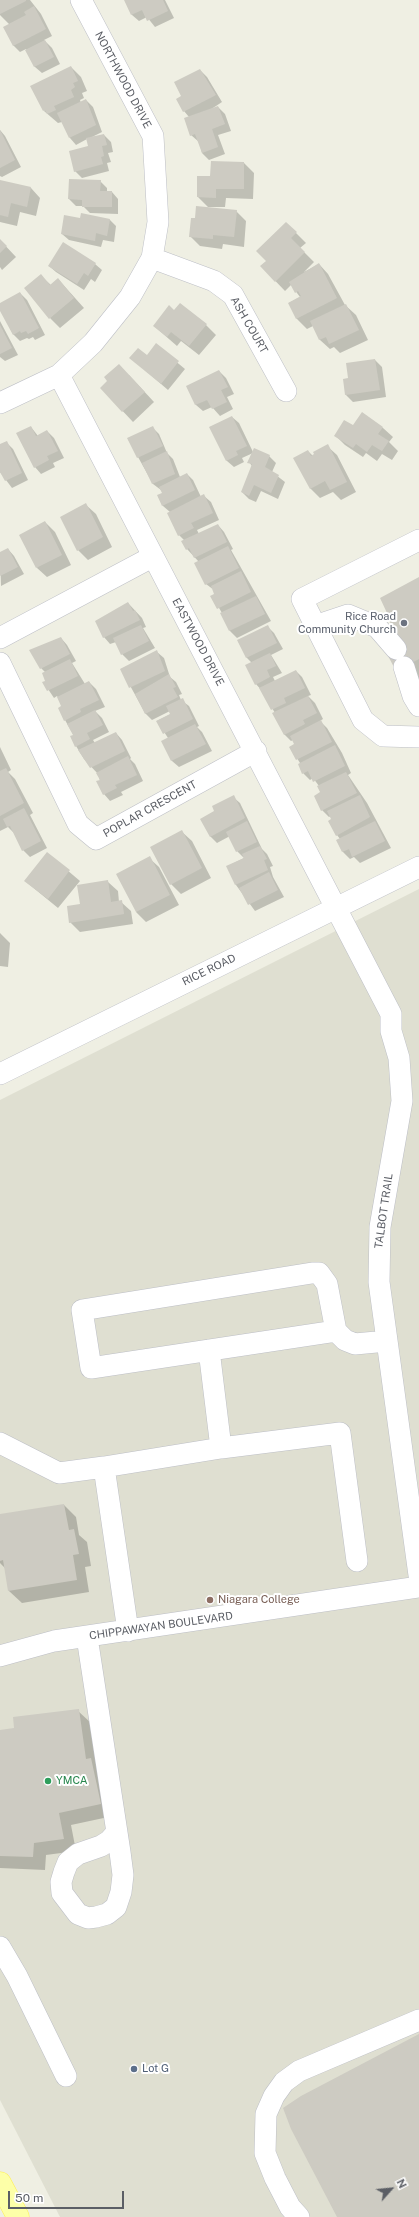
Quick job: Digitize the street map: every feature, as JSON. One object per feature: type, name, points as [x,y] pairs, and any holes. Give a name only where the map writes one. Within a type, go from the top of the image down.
[{"type":"main road","points":[[0,2183],[18,2217]]},
{"type":"street","name":"NORTHWOOD DRIVE","points":[[0,404],[59,375],[93,343],[130,297],[152,258],[158,222],[153,136],[81,0]]},
{"type":"street","name":"ASH COURT","points":[[152,258],[214,280],[233,295],[286,391]]},
{"type":"street","name":"EASTWOOD DRIVE","points":[[59,375],[152,557],[256,751],[336,908]]},
{"type":"street","points":[[419,540],[302,598],[363,720],[383,736],[419,737]]},
{"type":"street","points":[[0,638],[152,557]]},
{"type":"street","points":[[315,626],[348,615],[377,628],[400,658],[413,696],[419,706]]},
{"type":"street","name":"POPLAR CRESCENT","points":[[0,662],[78,824],[96,839],[256,751]]},
{"type":"street","name":"RICE ROAD","points":[[0,1074],[419,868]]},
{"type":"street","name":"TALBOT TRAIL","points":[[336,908],[391,1014],[391,1031],[401,1072],[401,1116],[384,1200],[378,1254],[379,1282],[419,1575]]},
{"type":"street","points":[[336,1331],[91,1368],[82,1310],[312,1272],[318,1273],[327,1284],[336,1331],[345,1340],[355,1344],[387,1341]]},
{"type":"street","points":[[209,1350],[221,1448]]},
{"type":"street","points":[[6,1451],[59,1474],[221,1448],[340,1433],[357,1561]]},
{"type":"street","points":[[104,1467],[128,1630]]},
{"type":"street","name":"CHIPPAWAYAN BOULEVARD","points":[[0,1656],[29,1647],[87,1636],[419,1587]]},
{"type":"street","points":[[87,1636],[117,1832]]},
{"type":"street","points":[[0,1947],[17,1976],[66,2076]]},
{"type":"street","points":[[299,2217],[290,2207],[274,2178],[265,2153],[266,2114],[274,2096],[284,2082],[299,2071],[419,2020]]},
{"type":"shaded area","name":"Niagara College","points":[[419,889],[419,2217],[60,2217],[0,2100],[0,1100]]},
{"type":"building","points":[[0,0],[26,0],[26,1],[0,14]]},
{"type":"building","points":[[124,0],[163,0],[168,11],[147,21],[142,10],[131,15]]},
{"type":"building","points":[[34,6],[46,29],[13,46],[3,27],[26,15],[24,12]]},
{"type":"building","points":[[45,40],[54,57],[34,67],[25,50]]},
{"type":"building","points":[[71,66],[78,81],[73,83],[75,87],[71,90],[74,97],[54,106],[56,110],[47,114],[45,110],[43,111],[30,86]]},
{"type":"building","points":[[200,69],[216,95],[183,112],[176,99],[181,96],[174,82]]},
{"type":"building","points":[[86,99],[96,125],[69,138],[57,113]]},
{"type":"building","points":[[218,106],[225,124],[212,129],[218,147],[202,153],[195,134],[190,136],[184,118]]},
{"type":"building","points":[[0,130],[15,160],[0,168]]},
{"type":"building","points":[[104,134],[107,145],[102,146],[104,156],[101,157],[103,164],[74,172],[69,151],[88,146],[86,138]]},
{"type":"building","points":[[211,161],[244,162],[244,189],[216,189],[216,198],[197,197],[197,176],[210,176]]},
{"type":"building","points":[[69,179],[101,180],[100,191],[112,191],[112,207],[82,207],[82,200],[68,199]]},
{"type":"building","points":[[0,180],[31,187],[27,207],[11,203],[8,217],[0,215]]},
{"type":"building","points":[[196,206],[237,210],[234,237],[213,235],[213,239],[189,237],[191,218],[195,218]]},
{"type":"building","points":[[81,213],[110,219],[107,236],[96,233],[95,241],[61,234],[64,215],[80,218]]},
{"type":"building","points":[[286,222],[297,232],[291,238],[305,252],[275,282],[260,266],[266,261],[256,251]]},
{"type":"building","points":[[0,239],[7,246],[0,253]]},
{"type":"building","points":[[63,242],[96,263],[88,276],[84,273],[77,284],[48,266]]},
{"type":"building","points":[[319,263],[337,298],[296,319],[288,303],[301,296],[298,291],[295,293],[289,282]]},
{"type":"building","points":[[41,274],[50,285],[58,278],[74,298],[49,319],[24,288]]},
{"type":"building","points":[[20,292],[39,328],[28,334],[26,331],[21,333],[20,331],[13,335],[0,311],[0,303]]},
{"type":"building","points":[[180,303],[207,324],[189,346],[171,332],[167,337],[153,326],[169,305],[174,310]]},
{"type":"building","points":[[346,304],[359,330],[329,344],[326,337],[319,340],[310,321]]},
{"type":"building","points":[[0,325],[12,348],[0,354]]},
{"type":"building","points":[[156,343],[179,361],[161,384],[129,358],[138,348],[147,355]]},
{"type":"building","points":[[375,359],[380,390],[345,395],[343,379],[348,378],[346,363]]},
{"type":"building","points":[[119,364],[145,392],[122,412],[100,388],[107,381],[104,377]]},
{"type":"building","points":[[219,370],[228,387],[221,390],[227,402],[212,409],[207,400],[195,405],[186,386]]},
{"type":"building","points":[[362,412],[383,427],[378,434],[389,441],[382,451],[372,445],[367,452],[356,444],[353,448],[334,436],[344,420],[353,425]]},
{"type":"building","points":[[232,416],[247,446],[236,451],[238,455],[226,461],[209,427]]},
{"type":"building","points":[[31,426],[36,436],[47,430],[58,451],[47,456],[49,460],[34,468],[16,433]]},
{"type":"building","points":[[153,426],[163,446],[137,458],[127,438]]},
{"type":"building","points":[[7,441],[22,473],[5,481],[0,472],[0,444]]},
{"type":"building","points":[[328,444],[347,482],[330,490],[325,481],[310,489],[293,458],[308,450],[311,456],[314,454],[313,452]]},
{"type":"building","points":[[254,448],[270,455],[265,467],[279,475],[271,493],[254,485],[249,496],[241,492],[252,464],[247,463]]},
{"type":"building","points":[[167,451],[175,474],[152,484],[142,463]]},
{"type":"building","points":[[187,473],[195,490],[162,506],[157,495],[162,493],[159,487]]},
{"type":"building","points":[[204,494],[213,513],[191,523],[194,528],[178,536],[167,513]]},
{"type":"building","points":[[86,503],[103,537],[77,551],[60,517]]},
{"type":"building","points":[[45,521],[62,555],[36,568],[19,535]]},
{"type":"building","points":[[218,524],[227,542],[194,558],[189,548],[186,550],[181,541]]},
{"type":"building","points":[[228,546],[239,568],[205,585],[194,563]]},
{"type":"building","points":[[8,548],[18,567],[0,576],[0,552]]},
{"type":"building","points":[[241,571],[251,592],[217,609],[210,596],[214,594],[211,586]]},
{"type":"building","name":"Rice Road Community Church","points":[[419,577],[419,659],[396,671],[387,654],[404,645],[385,614],[387,613],[380,598]]},
{"type":"building","points":[[256,596],[265,614],[229,631],[220,613]]},
{"type":"building","points":[[128,602],[133,611],[135,610],[140,620],[103,638],[95,621]]},
{"type":"building","points":[[141,625],[149,641],[121,655],[113,638]]},
{"type":"building","points":[[268,625],[277,643],[246,658],[237,640]]},
{"type":"building","points":[[61,637],[70,654],[40,669],[29,650]]},
{"type":"building","points":[[157,650],[165,671],[129,688],[120,669]]},
{"type":"building","points":[[270,653],[276,666],[267,670],[270,677],[255,685],[245,665]]},
{"type":"building","points":[[70,659],[78,676],[47,691],[42,682],[45,681],[42,673]]},
{"type":"building","points":[[296,670],[305,688],[284,698],[286,703],[271,710],[259,688]]},
{"type":"building","points":[[169,674],[176,687],[173,688],[178,697],[145,714],[135,694]]},
{"type":"building","points":[[89,681],[99,700],[80,709],[81,712],[64,721],[58,708],[61,706],[57,697]]},
{"type":"building","points":[[308,696],[317,713],[303,720],[305,724],[284,735],[272,713]]},
{"type":"building","points":[[183,698],[193,719],[163,734],[156,721],[170,714],[166,706]]},
{"type":"building","points":[[95,710],[103,725],[87,733],[90,739],[75,747],[70,736],[73,735],[67,724]]},
{"type":"building","points":[[321,720],[332,742],[296,760],[289,747],[294,744],[290,736]]},
{"type":"building","points":[[195,724],[206,744],[171,761],[161,741]]},
{"type":"building","points":[[116,732],[125,751],[90,768],[78,750]]},
{"type":"building","points":[[335,745],[345,766],[313,782],[308,771],[302,774],[298,764]]},
{"type":"building","points":[[128,756],[137,775],[115,785],[117,788],[103,795],[96,781],[100,780],[96,773]]},
{"type":"building","points":[[6,768],[24,803],[0,816],[0,771]]},
{"type":"building","points":[[346,772],[357,793],[321,811],[314,796],[320,792],[317,786]]},
{"type":"building","points":[[234,795],[245,818],[210,837],[200,819],[214,811],[212,806]]},
{"type":"building","points":[[360,795],[370,817],[336,836],[328,821],[331,819],[327,811]]},
{"type":"building","points":[[24,808],[41,841],[22,851],[10,826],[7,827],[3,819]]},
{"type":"building","points":[[247,821],[257,842],[236,852],[226,832]]},
{"type":"building","points":[[375,821],[385,841],[352,857],[349,849],[342,852],[336,840]]},
{"type":"building","points":[[182,830],[202,868],[170,885],[150,847]]},
{"type":"building","points":[[260,846],[267,859],[264,860],[268,870],[235,885],[226,866],[244,858],[242,854]]},
{"type":"building","points":[[47,852],[70,870],[48,899],[24,881]]},
{"type":"building","points":[[150,856],[170,895],[136,912],[116,874]]},
{"type":"building","points":[[269,872],[278,890],[248,905],[239,888]]},
{"type":"building","points":[[108,880],[111,902],[122,900],[124,914],[69,923],[67,906],[80,904],[77,885]]},
{"type":"building","points":[[64,1504],[69,1530],[74,1529],[79,1554],[73,1555],[77,1580],[8,1591],[3,1560],[0,1561],[0,1514]]},
{"type":"building","name":"YMCA","points":[[79,1709],[86,1759],[91,1758],[101,1804],[59,1813],[64,1839],[34,1843],[33,1857],[0,1856],[0,1730],[14,1728],[13,1717]]},
{"type":"building","points":[[419,2034],[419,2217],[337,2217],[291,2129],[283,2108],[301,2096]]},
{"type":"place","name":"Rice Road Community Church","points":[[404,623]]},
{"type":"place","name":"Niagara College","points":[[210,1600]]},
{"type":"place","name":"YMCA","points":[[48,1781]]},
{"type":"place","name":"Lot G","points":[[134,2069]]}]
